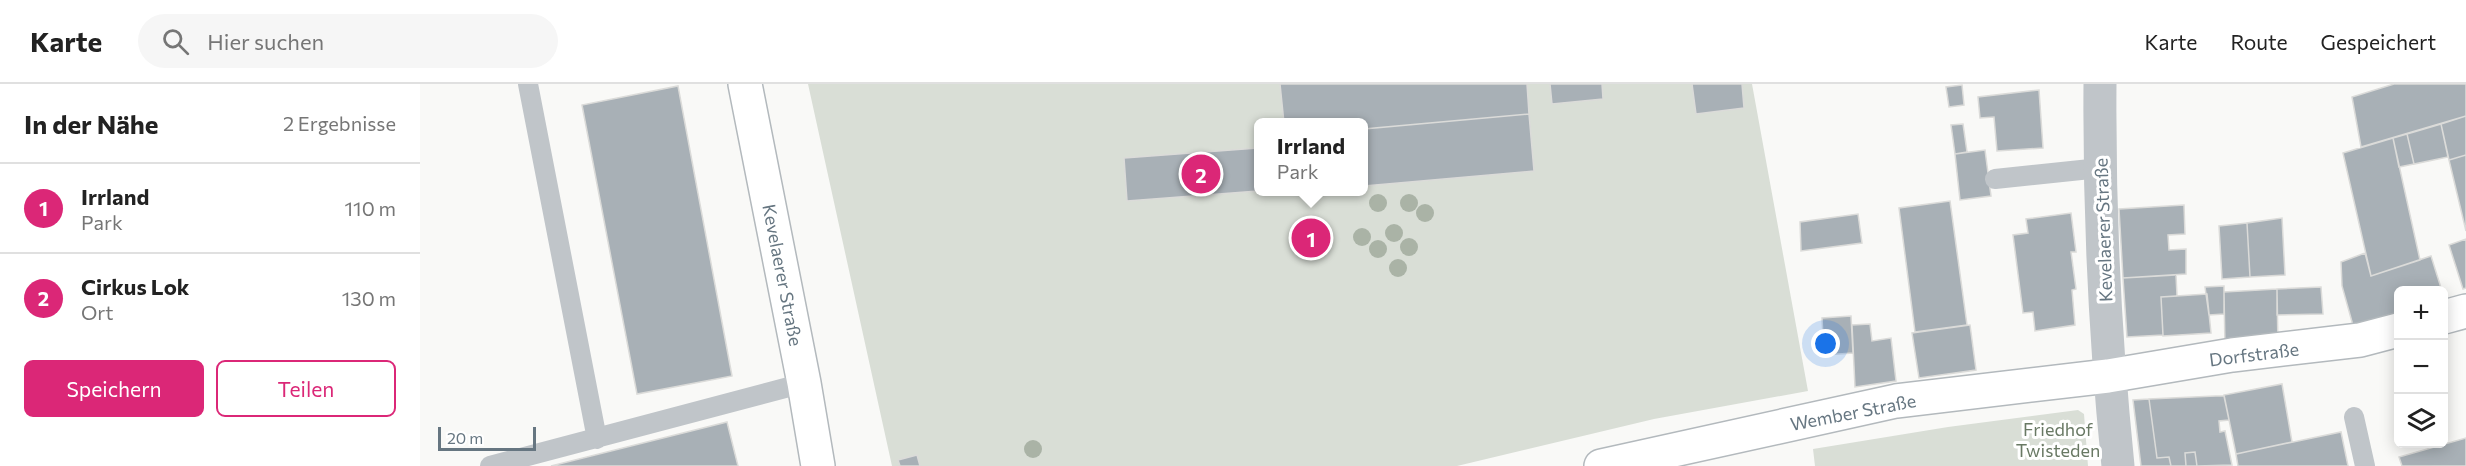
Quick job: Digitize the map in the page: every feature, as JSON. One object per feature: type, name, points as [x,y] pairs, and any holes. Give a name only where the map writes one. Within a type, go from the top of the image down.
[{"type":"main road","name":"Kevelaerer Straße","points":[[746,84],[818,466]]},
{"type":"main road","points":[[2448,316],[2466,311]]},
{"type":"main road","name":"Dorfstraße","points":[[2108,376],[2232,356],[2361,340],[2394,331]]},
{"type":"main road","name":"Wember Straße","points":[[1601,466],[1896,401],[2108,376]]},
{"type":"street","name":"Kevelaerer Straße","points":[[2100,84],[2100,168],[2108,376],[2118,466]]},
{"type":"lane","points":[[528,84],[597,439]]},
{"type":"lane","points":[[1995,179],[2100,168]]},
{"type":"lane","points":[[490,466],[511,464],[804,383]]},
{"type":"lane","points":[[2354,417],[2365,466]]},
{"type":"green space","points":[[808,84],[1752,84],[1808,391],[1654,419],[1457,466],[892,466]]},
{"type":"green space","name":"Friedhof Twisteden","points":[[2078,410],[2084,414],[2088,466],[1815,466],[1813,449],[1948,427]]},
{"type":"building","points":[[1280,84],[1527,84],[1529,114],[1368,129],[1368,118],[1283,118]]},
{"type":"building","points":[[1550,84],[1602,84],[1603,99],[1552,104]]},
{"type":"building","points":[[1692,84],[1742,84],[1744,108],[1696,114]]},
{"type":"building","points":[[2394,84],[2466,84],[2466,116],[2361,147],[2352,97]]},
{"type":"building","points":[[1962,85],[1964,105],[1949,107],[1946,87]]},
{"type":"building","points":[[678,86],[732,376],[637,394],[582,105]]},
{"type":"building","points":[[2039,90],[2043,148],[1997,151],[1994,117],[1980,118],[1978,97]]},
{"type":"building","points":[[1529,114],[1534,171],[1368,186],[1368,129]]},
{"type":"building","points":[[2466,116],[2466,155],[2449,160],[2441,124]]},
{"type":"building","points":[[1963,124],[1967,152],[1955,154],[1951,125]]},
{"type":"building","points":[[2441,124],[2448,157],[2414,164],[2407,134]]},
{"type":"building","points":[[2407,134],[2414,164],[2399,167],[2393,138]]},
{"type":"building","points":[[2393,138],[2420,260],[2371,276],[2343,153]]},
{"type":"building","points":[[1254,148],[1254,191],[1127,201],[1124,158]]},
{"type":"building","points":[[1985,150],[1991,196],[1960,200],[1955,154]]},
{"type":"building","points":[[2466,155],[2466,231],[2449,160]]},
{"type":"building","points":[[1950,201],[1967,325],[1915,332],[1899,208]]},
{"type":"building","points":[[2184,205],[2185,234],[2168,235],[2169,250],[2186,249],[2186,274],[2123,278],[2119,209]]},
{"type":"building","points":[[2071,213],[2076,252],[2071,252],[2076,289],[2072,290],[2075,325],[2035,331],[2033,312],[2023,313],[2013,235],[2028,233],[2026,219]]},
{"type":"building","points":[[1858,214],[1862,243],[1801,251],[1800,222]]},
{"type":"building","points":[[2282,218],[2285,275],[2250,277],[2247,223]]},
{"type":"building","points":[[2247,223],[2250,277],[2222,279],[2219,226]]},
{"type":"building","points":[[2466,239],[2466,288],[2463,289],[2449,245]]},
{"type":"building","points":[[2365,253],[2371,276],[2431,256],[2440,286],[2394,286],[2394,315],[2354,329],[2342,286],[2341,262]]},
{"type":"building","points":[[2176,275],[2177,296],[2161,297],[2163,335],[2127,337],[2123,278]]},
{"type":"building","points":[[2224,286],[2224,314],[2209,315],[2205,287]]},
{"type":"building","points":[[2321,287],[2323,314],[2277,315],[2277,289]]},
{"type":"building","points":[[2277,289],[2278,347],[2225,348],[2224,292]]},
{"type":"building","points":[[2207,294],[2211,333],[2163,336],[2161,297]]},
{"type":"building","points":[[1851,316],[1853,353],[1824,355],[1822,318]]},
{"type":"building","points":[[1870,324],[1872,341],[1891,338],[1896,381],[1855,387],[1852,325]]},
{"type":"building","points":[[1970,325],[1976,370],[1919,378],[1912,333]]},
{"type":"building","points":[[2282,384],[2292,442],[2236,454],[2224,395]]},
{"type":"building","points":[[2224,396],[2229,420],[2219,421],[2220,432],[2225,431],[2232,465],[2197,466],[2195,452],[2185,453],[2186,466],[2171,466],[2169,457],[2157,458],[2149,399]]},
{"type":"building","points":[[2149,399],[2157,458],[2169,457],[2171,466],[2141,466],[2133,400]]},
{"type":"building","points":[[727,422],[738,466],[551,466]]},
{"type":"building","points":[[2341,432],[2348,466],[2238,466],[2236,454]]},
{"type":"building","points":[[2466,438],[2466,466],[2402,466],[2399,457],[2431,448],[2448,448],[2448,443]]},
{"type":"building","points":[[2195,452],[2197,466],[2186,466],[2185,453]]},
{"type":"building","points":[[917,455],[920,466],[900,466],[898,460]]},
{"type":"place","name":"Cirkus Lok","points":[[1201,174]]},
{"type":"place","name":"Irrland","points":[[1311,238]]}]
